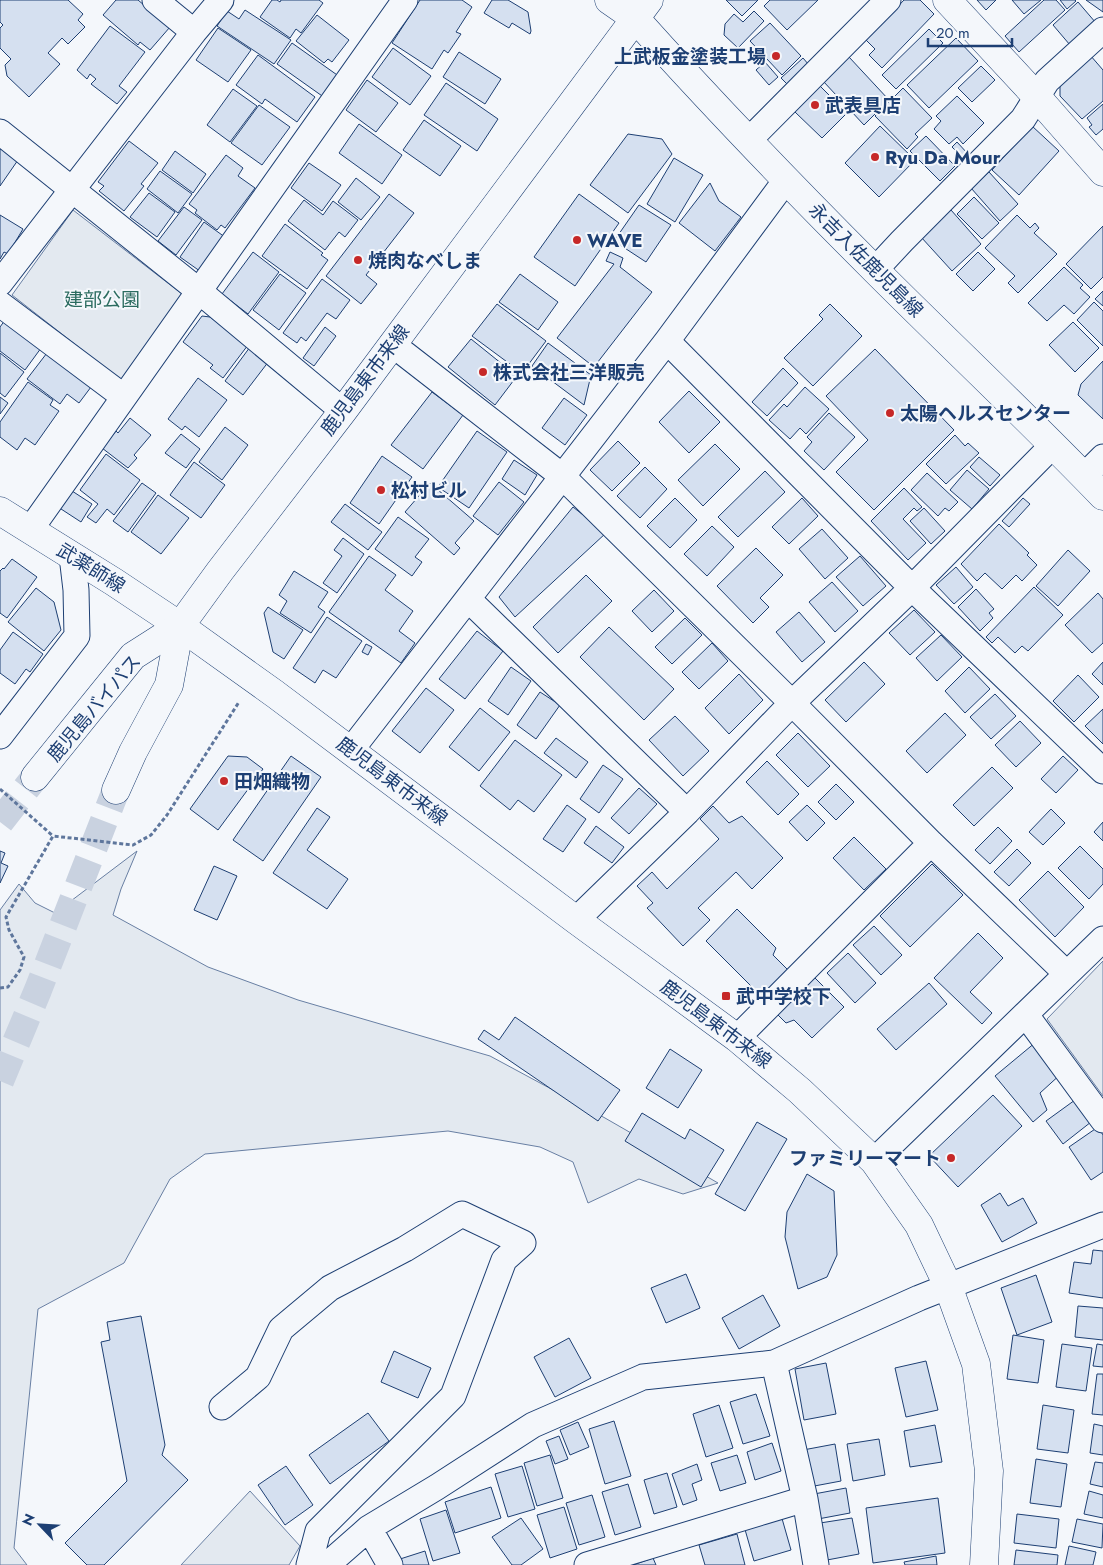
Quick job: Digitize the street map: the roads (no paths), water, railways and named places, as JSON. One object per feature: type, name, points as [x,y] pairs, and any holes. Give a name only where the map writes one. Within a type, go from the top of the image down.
[{"type":"main road","name":"永吉入佐鹿児島線","points":[[609,0],[642,9],[703,94],[875,270],[1103,496]]},
{"type":"main road","points":[[947,0],[1103,172]]},
{"type":"main road","name":"鹿児島東市来線","points":[[642,9],[343,411],[180,626],[351,750],[576,920],[737,1038],[800,1091],[874,1161],[918,1225],[948,1286],[976,1364],[990,1471],[984,1565]]},
{"type":"main road","name":"武薬師線","points":[[1,513],[114,582],[180,626]]},
{"type":"main road","points":[[116,790],[140,737],[169,685],[180,626]]},
{"type":"main road","name":"鹿児島バイパス","points":[[35,777],[133,656],[180,626]]},
{"type":"street","points":[[155,0],[194,32]]},
{"type":"street","points":[[0,284],[194,32],[221,0]]},
{"type":"street","points":[[30,530],[405,0]]},
{"type":"street","points":[[748,141],[888,0]]},
{"type":"street","points":[[875,270],[1022,119],[1047,81],[1103,30]]},
{"type":"street","points":[[0,132],[199,291],[343,411]]},
{"type":"street","points":[[351,750],[667,342],[786,180]]},
{"type":"street","points":[[0,304],[124,397]]},
{"type":"street","points":[[667,342],[912,588],[1103,770]]},
{"type":"street","points":[[392,344],[562,476],[931,843],[1067,974]]},
{"type":"street","points":[[576,920],[687,812],[792,703],[912,588],[1053,445]]},
{"type":"street","points":[[1084,476],[1103,457]]},
{"type":"street","points":[[0,736],[77,636],[76,590],[72,556]]},
{"type":"street","points":[[468,599],[687,812]]},
{"type":"street","points":[[737,1038],[931,843]]},
{"type":"street","points":[[874,1161],[1103,939]]},
{"type":"street","points":[[1026,1015],[1103,1120]]},
{"type":"street","points":[[222,1407],[258,1377],[281,1329],[330,1288],[405,1249],[462,1214],[523,1243],[504,1260],[453,1396],[318,1531],[310,1565]]},
{"type":"street","points":[[327,1565],[369,1528],[438,1488],[533,1425],[643,1377],[774,1363],[948,1286],[1103,1225]]},
{"type":"street","points":[[774,1363],[805,1499],[816,1565]]},
{"type":"street","points":[[588,1565],[805,1499]]},
{"type":"street","points":[[369,1528],[390,1565]]},
{"type":"tunnel","points":[[0,822],[35,777]]},
{"type":"tunnel","points":[[0,1081],[38,990],[116,790]]},
{"type":"place","name":"上武板金塗装工場","points":[[776,56]]},
{"type":"place","name":"武表具店","points":[[815,105]]},
{"type":"place","name":"Ryu Da Mour","points":[[875,157]]},
{"type":"place","name":"WAVE","points":[[577,240]]},
{"type":"place","name":"焼肉なべしま","points":[[358,260]]},
{"type":"place","name":"株式会社三洋販売","points":[[483,372]]},
{"type":"place","name":"太陽ヘルスセンター","points":[[890,413]]},
{"type":"place","name":"松村ビル","points":[[381,490]]},
{"type":"place","name":"田畑織物","points":[[224,781]]},
{"type":"place","name":"武中学校下","points":[[726,996]]},
{"type":"place","name":"ファミリーマート","points":[[951,1158]]},
{"type":"park label","name":"建部公園","points":[[102,299]]}]
